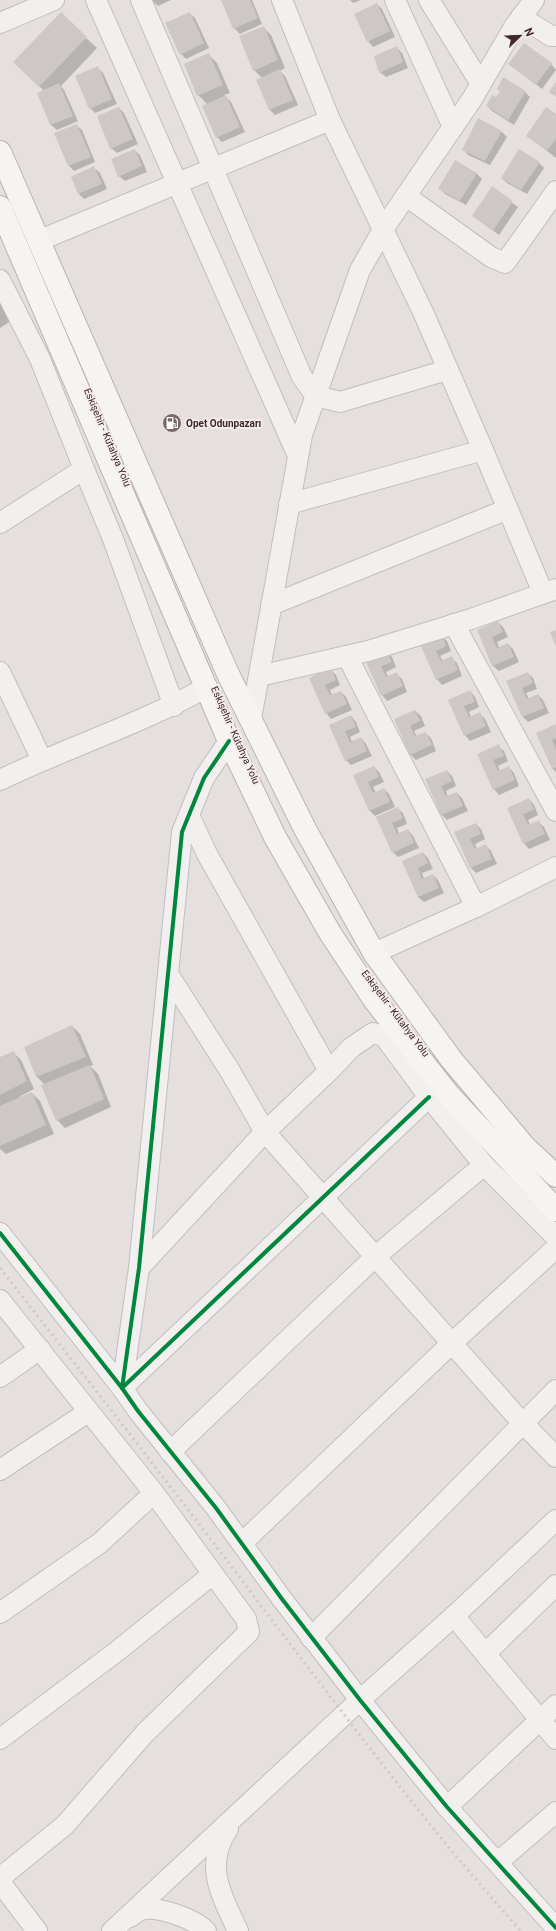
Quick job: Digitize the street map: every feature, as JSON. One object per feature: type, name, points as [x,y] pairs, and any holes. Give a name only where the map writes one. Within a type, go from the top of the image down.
[{"type":"highway","name":"Eskişehir - Kütahya Yolu","points":[[0,152],[228,674],[305,829],[374,953],[451,1059],[525,1147],[556,1176]]},
{"type":"highway","name":"Eskişehir - Kütahya Yolu","points":[[0,207],[229,741],[274,837],[330,933],[375,1001],[449,1095],[556,1210]]},
{"type":"street","points":[[0,23],[54,0]]},
{"type":"street","points":[[96,0],[176,184],[298,456]]},
{"type":"street","points":[[141,0],[302,377],[316,396],[340,402],[448,370]]},
{"type":"street","points":[[259,676],[368,651],[454,624],[550,591],[508,509],[448,370],[384,228],[330,120],[282,0]]},
{"type":"street","points":[[395,0],[453,126]]},
{"type":"street","points":[[429,0],[481,84]]},
{"type":"street","points":[[251,719],[302,435],[360,270],[384,228],[481,84],[534,0]]},
{"type":"street","points":[[522,17],[550,36],[556,36]]},
{"type":"street","points":[[38,241],[330,120]]},
{"type":"street","points":[[406,196],[491,257],[505,263],[556,191]]},
{"type":"street","points":[[0,280],[40,359],[113,539],[174,706]]},
{"type":"street","points":[[289,504],[483,450]]},
{"type":"street","points":[[0,524],[84,469]]},
{"type":"street","points":[[271,605],[508,509]]},
{"type":"street","points":[[454,624],[556,811]]},
{"type":"street","points":[[347,656],[476,907]]},
{"type":"street","points":[[0,672],[42,760]]},
{"type":"street","points":[[0,780],[42,760],[174,706],[207,687]]},
{"type":"street","points":[[122,1388],[139,1268],[182,832],[204,778],[229,741]]},
{"type":"street","points":[[189,815],[207,854],[329,1071]]},
{"type":"street","points":[[374,953],[476,907],[556,867]]},
{"type":"street","points":[[168,974],[230,1071],[265,1132],[523,1423],[556,1456]]},
{"type":"street","points":[[139,1268],[265,1132],[352,1048],[373,1033],[384,1036],[484,1165],[556,1237]]},
{"type":"street","points":[[122,1388],[322,1196],[429,1096]]},
{"type":"street","points":[[170,1452],[376,1256],[484,1165]]},
{"type":"street","points":[[0,1233],[242,1543],[311,1638],[360,1700],[448,1807],[556,1928]]},
{"type":"street","points":[[242,1543],[452,1342],[556,1248]]},
{"type":"street","points":[[0,1300],[154,1493],[246,1619],[249,1632],[145,1733],[64,1826],[0,1878]]},
{"type":"street","points":[[0,1377],[40,1349]]},
{"type":"street","points":[[311,1638],[556,1390]]},
{"type":"street","points":[[0,1470],[88,1412]]},
{"type":"street","points":[[0,1613],[100,1543],[154,1493]]},
{"type":"street","points":[[117,1926],[360,1700],[454,1616],[556,1520]]},
{"type":"street","points":[[0,1739],[116,1652],[213,1574]]},
{"type":"street","points":[[486,1653],[556,1586]]},
{"type":"street","points":[[454,1616],[556,1738]]},
{"type":"street","points":[[448,1807],[556,1705]]},
{"type":"street","points":[[498,1862],[556,1812]]},
{"type":"street","points":[[237,1814],[221,1838],[214,1862],[220,1890],[238,1931]]},
{"type":"street","points":[[0,1882],[37,1931]]},
{"type":"street","points":[[117,1926],[142,1910],[157,1910],[176,1914],[202,1927],[206,1931]]},
{"type":"building","points":[[221,0],[250,0],[258,18],[233,29]]},
{"type":"building","points":[[377,3],[390,31],[367,42],[354,14]]},
{"type":"building","points":[[61,12],[87,37],[39,87],[13,62]]},
{"type":"building","points":[[190,12],[204,43],[180,55],[165,23]]},
{"type":"building","points":[[264,26],[278,60],[253,71],[239,36]]},
{"type":"building","points":[[524,43],[552,63],[536,85],[508,64]]},
{"type":"building","points":[[397,46],[403,62],[379,73],[374,56]]},
{"type":"building","points":[[209,53],[223,85],[197,96],[184,64]]},
{"type":"building","points":[[98,66],[112,99],[89,109],[75,76]]},
{"type":"building","points":[[280,69],[293,100],[269,110],[256,80]]},
{"type":"building","points":[[503,77],[526,91],[508,120],[486,106],[492,95],[496,97],[500,91],[497,89]]},
{"type":"building","points":[[556,82],[556,97],[549,92]]},
{"type":"building","points":[[59,83],[73,116],[50,125],[37,93]]},
{"type":"building","points":[[226,95],[240,127],[216,138],[202,106]]},
{"type":"building","points":[[119,107],[133,139],[110,149],[97,116]]},
{"type":"building","points":[[546,107],[556,114],[556,139],[547,151],[526,136]]},
{"type":"building","points":[[478,118],[502,131],[485,161],[462,150]]},
{"type":"building","points":[[77,124],[91,157],[68,166],[54,133]]},
{"type":"building","points":[[135,149],[142,166],[118,177],[111,159]]},
{"type":"building","points":[[519,149],[540,162],[521,190],[501,178]]},
{"type":"building","points":[[455,160],[477,173],[460,201],[438,189]]},
{"type":"building","points":[[94,166],[102,184],[78,194],[71,177]]},
{"type":"building","points":[[492,186],[513,201],[493,231],[472,216]]},
{"type":"building","points":[[498,621],[503,632],[492,637],[497,648],[508,643],[514,657],[492,666],[477,630]]},
{"type":"building","points":[[556,630],[556,647],[550,632]]},
{"type":"building","points":[[442,635],[446,646],[436,651],[441,661],[452,656],[458,670],[436,680],[420,644]]},
{"type":"building","points":[[386,650],[392,662],[381,666],[386,677],[397,672],[403,686],[381,696],[365,660]]},
{"type":"building","points":[[331,668],[336,680],[325,685],[330,695],[341,691],[347,704],[325,714],[309,678]]},
{"type":"building","points":[[528,672],[533,683],[522,688],[527,699],[538,694],[544,708],[522,717],[506,681]]},
{"type":"building","points":[[470,690],[475,702],[464,706],[469,717],[480,712],[486,726],[464,736],[448,700]]},
{"type":"building","points":[[415,710],[420,721],[410,726],[415,736],[426,732],[432,745],[410,755],[394,719]]},
{"type":"building","points":[[351,715],[356,727],[345,731],[350,742],[361,737],[367,751],[345,761],[329,725]]},
{"type":"building","points":[[556,724],[556,738],[552,740],[556,749],[556,767],[552,769],[536,733]]},
{"type":"building","points":[[499,744],[504,756],[493,760],[498,771],[509,766],[515,780],[493,790],[477,754]]},
{"type":"building","points":[[374,766],[379,777],[368,782],[373,793],[384,788],[390,802],[369,811],[353,775]]},
{"type":"building","points":[[447,770],[452,781],[441,786],[446,796],[457,792],[463,806],[441,815],[425,779]]},
{"type":"building","points":[[529,798],[534,810],[523,814],[528,825],[539,820],[545,834],[523,844],[507,808]]},
{"type":"building","points":[[398,807],[403,818],[392,823],[397,834],[408,829],[414,843],[392,853],[376,817]]},
{"type":"building","points":[[476,823],[481,834],[470,839],[475,849],[486,844],[492,859],[470,868],[454,832]]},
{"type":"building","points":[[423,852],[428,863],[418,868],[422,879],[433,874],[439,888],[418,897],[402,861]]},
{"type":"building","points":[[72,1025],[86,1057],[36,1077],[24,1047]]},
{"type":"building","points":[[14,1051],[27,1081],[0,1095],[0,1057]]},
{"type":"building","points":[[90,1065],[104,1099],[56,1121],[41,1085]]},
{"type":"building","points":[[32,1092],[46,1125],[0,1146],[0,1106]]},
{"type":"railway","points":[[0,1268],[163,1477],[419,1811],[486,1892],[521,1931]]},
{"type":"cycle path","points":[[0,1233],[122,1388],[139,1268],[182,832],[204,778],[229,741]]},
{"type":"cycle path","points":[[429,1097],[122,1388],[138,1411],[216,1508],[282,1599],[360,1700],[447,1807],[556,1928]]},
{"type":"place","name":"Opet Odunpazarı","points":[[172,423]]}]
